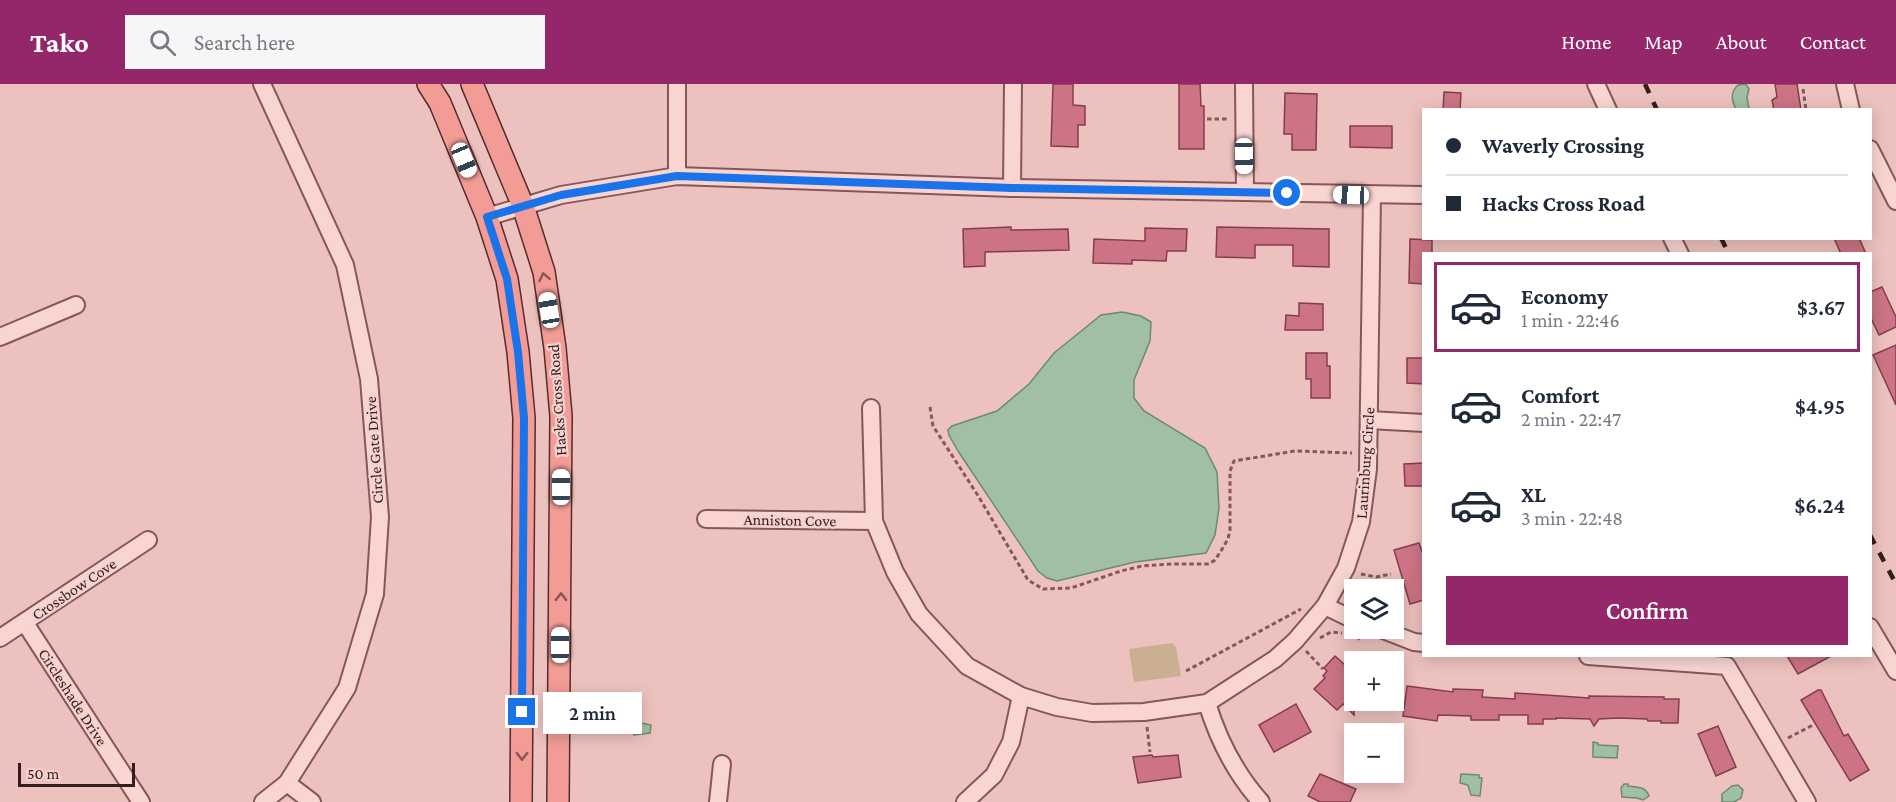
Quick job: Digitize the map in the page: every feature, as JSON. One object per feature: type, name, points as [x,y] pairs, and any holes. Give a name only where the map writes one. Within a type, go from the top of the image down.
[{"type":"main road","name":"Hacks Cross Road","points":[[428,84],[440,103],[487,217],[507,279],[518,352],[524,418],[521,802]]},
{"type":"main road","name":"Hacks Cross Road","points":[[472,84],[523,206],[544,272],[555,348],[561,416],[558,802]]},
{"type":"street","name":"Circle Gate Drive","points":[[262,84],[345,265],[369,379],[380,517],[375,594],[347,688],[287,783],[263,802]]},
{"type":"street","points":[[677,84],[677,176]]},
{"type":"street","points":[[1012,188],[1013,84]]},
{"type":"street","points":[[1244,84],[1245,192]]},
{"type":"street","points":[[1596,84],[1607,108]]},
{"type":"street","points":[[1845,84],[1851,108]]},
{"type":"street","points":[[1872,153],[1896,201]]},
{"type":"street","points":[[487,217],[561,195],[677,176],[1012,188],[1372,196],[1422,195]]},
{"type":"street","name":"Laurinburg Circle","points":[[871,408],[874,521],[894,572],[905,591],[932,629],[968,666],[1021,696],[1057,707],[1092,713],[1144,712],[1207,703],[1275,659],[1301,647],[1346,568],[1357,538],[1364,506],[1369,420],[1372,196]]},
{"type":"street","points":[[0,337],[76,305]]},
{"type":"street","points":[[1369,420],[1422,423]]},
{"type":"street","name":"Anniston Cove","points":[[706,519],[874,521]]},
{"type":"street","name":"Crossbow Cove","points":[[0,638],[148,540]]},
{"type":"street","points":[[1325,606],[1344,615]]},
{"type":"street","name":"Circleshade Drive","points":[[25,622],[141,802]]},
{"type":"street","points":[[1872,630],[1896,671]]},
{"type":"street","points":[[1404,638],[1422,643]]},
{"type":"street","points":[[1602,657],[1727,666],[1807,802]]},
{"type":"street","points":[[965,802],[994,775],[1011,742],[1021,696]]},
{"type":"street","points":[[1207,703],[1218,736],[1244,780],[1261,802]]},
{"type":"street","points":[[718,802],[722,764]]},
{"type":"street","points":[[287,783],[312,802]]},
{"type":"path","points":[[1803,89],[1806,108]]},
{"type":"path","points":[[1207,119],[1244,120]]},
{"type":"path","points":[[930,407],[933,426],[983,503],[1028,580],[1043,589],[1071,588],[1142,566],[1209,564],[1215,560],[1228,539],[1230,531],[1230,471],[1234,461],[1294,451],[1352,453]]},
{"type":"path","points":[[1352,445],[1352,464]]},
{"type":"path","points":[[1346,568],[1368,576],[1391,574]]},
{"type":"path","points":[[1186,671],[1303,608],[1306,604]]},
{"type":"path","points":[[1323,669],[1301,647],[1331,632],[1344,633]]},
{"type":"path","points":[[1144,712],[1150,752]]},
{"type":"path","points":[[1783,740],[1813,725]]},
{"type":"shaded area","points":[[1746,84],[1749,89],[1747,97],[1749,108],[1736,108],[1732,99],[1738,85]]},
{"type":"shaded area","points":[[1122,312],[1141,316],[1151,322],[1150,341],[1134,380],[1134,398],[1144,411],[1205,448],[1217,472],[1219,508],[1215,535],[1206,553],[1135,562],[1057,581],[1047,578],[1038,571],[958,451],[948,430],[952,426],[997,411],[1029,384],[1054,353],[1101,315]]},
{"type":"shaded area","points":[[1172,643],[1176,647],[1181,676],[1134,682],[1129,649]]},
{"type":"shaded area","points":[[629,717],[651,725],[650,733],[634,735],[630,728],[626,727]]},
{"type":"shaded area","points":[[1593,742],[1598,745],[1618,746],[1617,758],[1593,757]]},
{"type":"shaded area","points":[[1461,774],[1479,775],[1479,778],[1482,778],[1480,796],[1471,795],[1468,785],[1460,783]]},
{"type":"shaded area","points":[[1624,784],[1644,789],[1649,796],[1643,800],[1622,797],[1621,788]]},
{"type":"shaded area","points":[[1738,785],[1743,790],[1741,798],[1734,802],[1722,802],[1722,794],[1732,786]]},
{"type":"building","points":[[1053,84],[1073,84],[1073,105],[1085,106],[1085,125],[1078,125],[1078,147],[1051,146]]},
{"type":"building","points":[[1179,84],[1200,84],[1201,106],[1204,106],[1204,149],[1179,149]]},
{"type":"building","points":[[1775,84],[1797,84],[1801,108],[1774,108],[1772,100],[1777,97]]},
{"type":"building","points":[[1444,92],[1461,93],[1460,108],[1443,108]]},
{"type":"building","points":[[1285,93],[1317,94],[1316,150],[1292,150],[1292,134],[1284,134]]},
{"type":"building","points":[[1350,126],[1392,126],[1392,148],[1350,147]]},
{"type":"building","points":[[1011,227],[1011,230],[1068,229],[1069,250],[985,252],[985,266],[964,267],[963,229]]},
{"type":"building","points":[[1217,227],[1329,229],[1329,267],[1293,266],[1293,245],[1255,245],[1255,258],[1216,257]]},
{"type":"building","points":[[1145,228],[1187,229],[1186,251],[1167,251],[1166,261],[1132,260],[1132,264],[1093,263],[1094,239],[1145,241]]},
{"type":"building","points":[[1410,239],[1432,240],[1432,252],[1422,252],[1422,284],[1409,283]]},
{"type":"building","points":[[1835,240],[1860,240],[1865,252],[1840,252]]},
{"type":"building","points":[[1882,287],[1896,317],[1896,327],[1879,335],[1872,320],[1872,291]]},
{"type":"building","points":[[1299,303],[1323,304],[1323,330],[1285,330],[1286,315],[1299,316]]},
{"type":"building","points":[[1896,345],[1896,405],[1873,355]]},
{"type":"building","points":[[1306,353],[1327,353],[1327,366],[1330,366],[1330,398],[1311,398],[1311,379],[1306,379]]},
{"type":"building","points":[[1407,358],[1422,358],[1422,384],[1407,383]]},
{"type":"building","points":[[1422,463],[1422,486],[1405,486],[1404,464]]},
{"type":"building","points":[[1419,543],[1422,551],[1422,601],[1410,604],[1394,550]]},
{"type":"building","points":[[1335,656],[1344,664],[1344,705],[1337,710],[1314,689],[1325,678],[1323,676],[1327,671],[1324,668]]},
{"type":"building","points":[[1788,657],[1829,657],[1798,674]]},
{"type":"building","points":[[1407,686],[1453,692],[1453,689],[1483,690],[1482,697],[1515,699],[1515,693],[1589,698],[1589,696],[1679,699],[1678,723],[1618,718],[1599,719],[1594,726],[1590,719],[1543,719],[1543,724],[1528,724],[1528,715],[1499,715],[1499,720],[1471,720],[1471,716],[1438,715],[1437,721],[1403,716]]},
{"type":"building","points":[[1821,690],[1844,736],[1848,734],[1869,770],[1850,781],[1801,700]]},
{"type":"building","points":[[1296,704],[1311,732],[1274,752],[1259,725]]},
{"type":"building","points":[[1718,726],[1736,767],[1716,776],[1698,734]]},
{"type":"building","points":[[1152,755],[1153,757],[1178,755],[1181,777],[1138,783],[1133,757]]},
{"type":"building","points":[[1320,774],[1356,789],[1350,802],[1320,802],[1308,796]]},
{"type":"railway","points":[[1645,84],[1656,108]]},
{"type":"railway","points":[[1722,240],[1728,252]]},
{"type":"railway","points":[[1872,539],[1896,584]]},
{"type":"route","points":[[522,712],[524,418],[518,352],[507,279],[487,217],[561,195],[677,176],[1012,188],[1287,193]]}]
